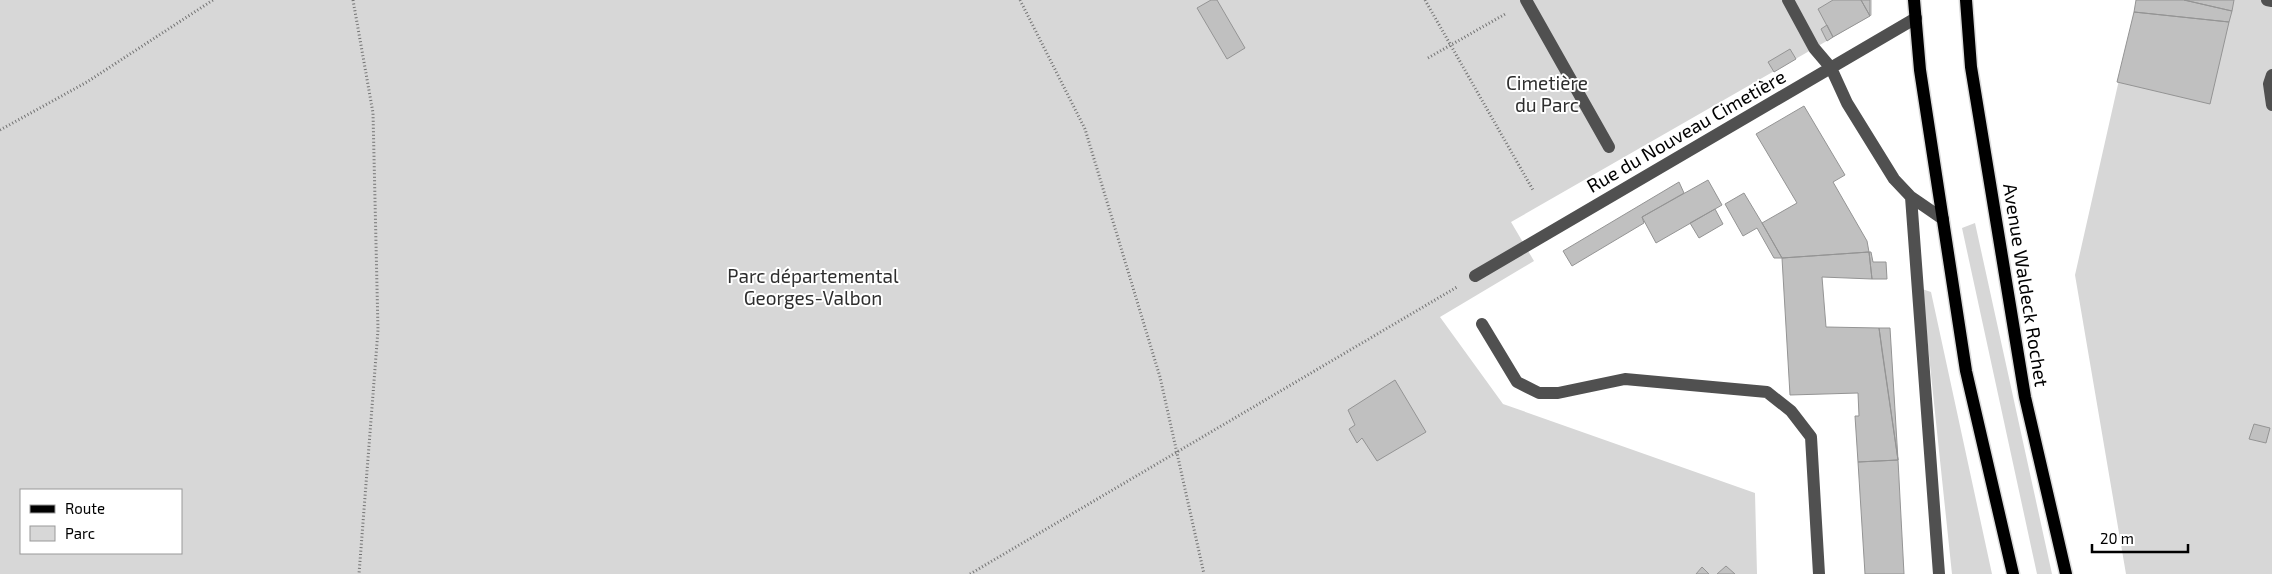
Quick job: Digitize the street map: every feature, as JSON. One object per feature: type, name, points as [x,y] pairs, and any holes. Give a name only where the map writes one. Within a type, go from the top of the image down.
[{"type":"main road","points":[[1914,0],[1920,70],[1966,371],[2013,574]]},
{"type":"main road","name":"Avenue Waldeck Rochet","points":[[1966,0],[1971,67],[2025,398],[2066,574]]},
{"type":"lane","points":[[1788,0],[1814,48],[1830,68],[1847,103],[1894,179],[1911,197],[1943,219]]},
{"type":"lane","points":[[2267,0],[2272,1]]},
{"type":"lane","points":[[1526,1],[1610,147]]},
{"type":"lane","name":"Rue du Nouveau Cimetière","points":[[1475,276],[1916,18]]},
{"type":"lane","points":[[2272,75],[2270,84],[2272,105]]},
{"type":"lane","points":[[1911,197],[1939,574]]},
{"type":"lane","points":[[1482,324],[1517,382],[1539,393],[1558,393],[1624,379],[1767,392],[1791,411],[1811,437],[1819,574]]},
{"type":"path","points":[[0,130],[87,82],[213,0]]},
{"type":"path","points":[[353,0],[373,113],[378,330],[359,574]]},
{"type":"path","points":[[1020,0],[1085,129],[1160,377],[1204,574]]},
{"type":"path","points":[[1425,0],[1533,190]]},
{"type":"path","points":[[1428,58],[1526,1]]},
{"type":"path","points":[[970,574],[1475,276]]},
{"type":"green space","name":"Parc départemental Georges-Valbon","points":[[0,0],[1872,0],[1872,15],[1511,222],[1534,261],[1440,317],[1503,404],[1755,493],[1757,574],[0,574]]},
{"type":"green space","points":[[2137,0],[2272,0],[2272,574],[2126,574],[2075,275]]},
{"type":"green space","points":[[1975,223],[2052,574],[2037,574],[1962,228]]},
{"type":"green space","points":[[1922,289],[1931,292],[1992,574],[1952,574]]},
{"type":"building","points":[[1211,0],[1217,0],[1245,48],[1227,59],[1197,8]]},
{"type":"building","points":[[1833,0],[1861,0],[1870,16],[1833,37],[1818,9]]},
{"type":"building","points":[[1861,0],[1870,0],[1870,16]]},
{"type":"building","points":[[2136,0],[2184,0],[2232,11],[2229,22],[2134,12]]},
{"type":"building","points":[[2184,0],[2234,0],[2232,11]]},
{"type":"building","points":[[2134,12],[2229,22],[2210,104],[2117,82]]},
{"type":"building","points":[[1827,25],[1833,37],[1827,41],[1821,29]]},
{"type":"building","points":[[1790,49],[1796,59],[1774,72],[1768,62]]},
{"type":"building","points":[[1804,106],[1845,175],[1833,182],[1867,241],[1869,252],[1782,258],[1762,223],[1797,203],[1756,134]]},
{"type":"building","points":[[1708,180],[1722,205],[1656,243],[1642,217]]},
{"type":"building","points":[[1679,182],[1684,193],[1642,217],[1644,223],[1572,266],[1563,251]]},
{"type":"building","points":[[1744,193],[1782,258],[1774,258],[1757,228],[1743,236],[1725,204]]},
{"type":"building","points":[[1715,209],[1723,224],[1699,238],[1690,223]]},
{"type":"building","points":[[1869,252],[1871,252],[1873,262],[1886,262],[1887,279],[1872,279]]},
{"type":"building","points":[[1869,252],[1872,279],[1822,277],[1826,327],[1879,328],[1898,460],[1858,462],[1855,416],[1859,416],[1858,393],[1790,395],[1782,258]]},
{"type":"building","points":[[1879,328],[1890,328],[1898,460],[1882,351]]},
{"type":"building","points":[[1395,380],[1426,432],[1377,461],[1362,438],[1357,443],[1349,429],[1355,425],[1348,410]]},
{"type":"building","points":[[2254,424],[2270,428],[2266,443],[2249,439]]},
{"type":"building","points":[[1898,460],[1904,574],[1865,574],[1858,462]]},
{"type":"building","points":[[1726,566],[1735,574],[1717,574]]},
{"type":"building","points":[[1702,567],[1709,574],[1696,574]]},
{"type":"park label","name":"Cimetière du Parc","points":[[1547,94]]}]
